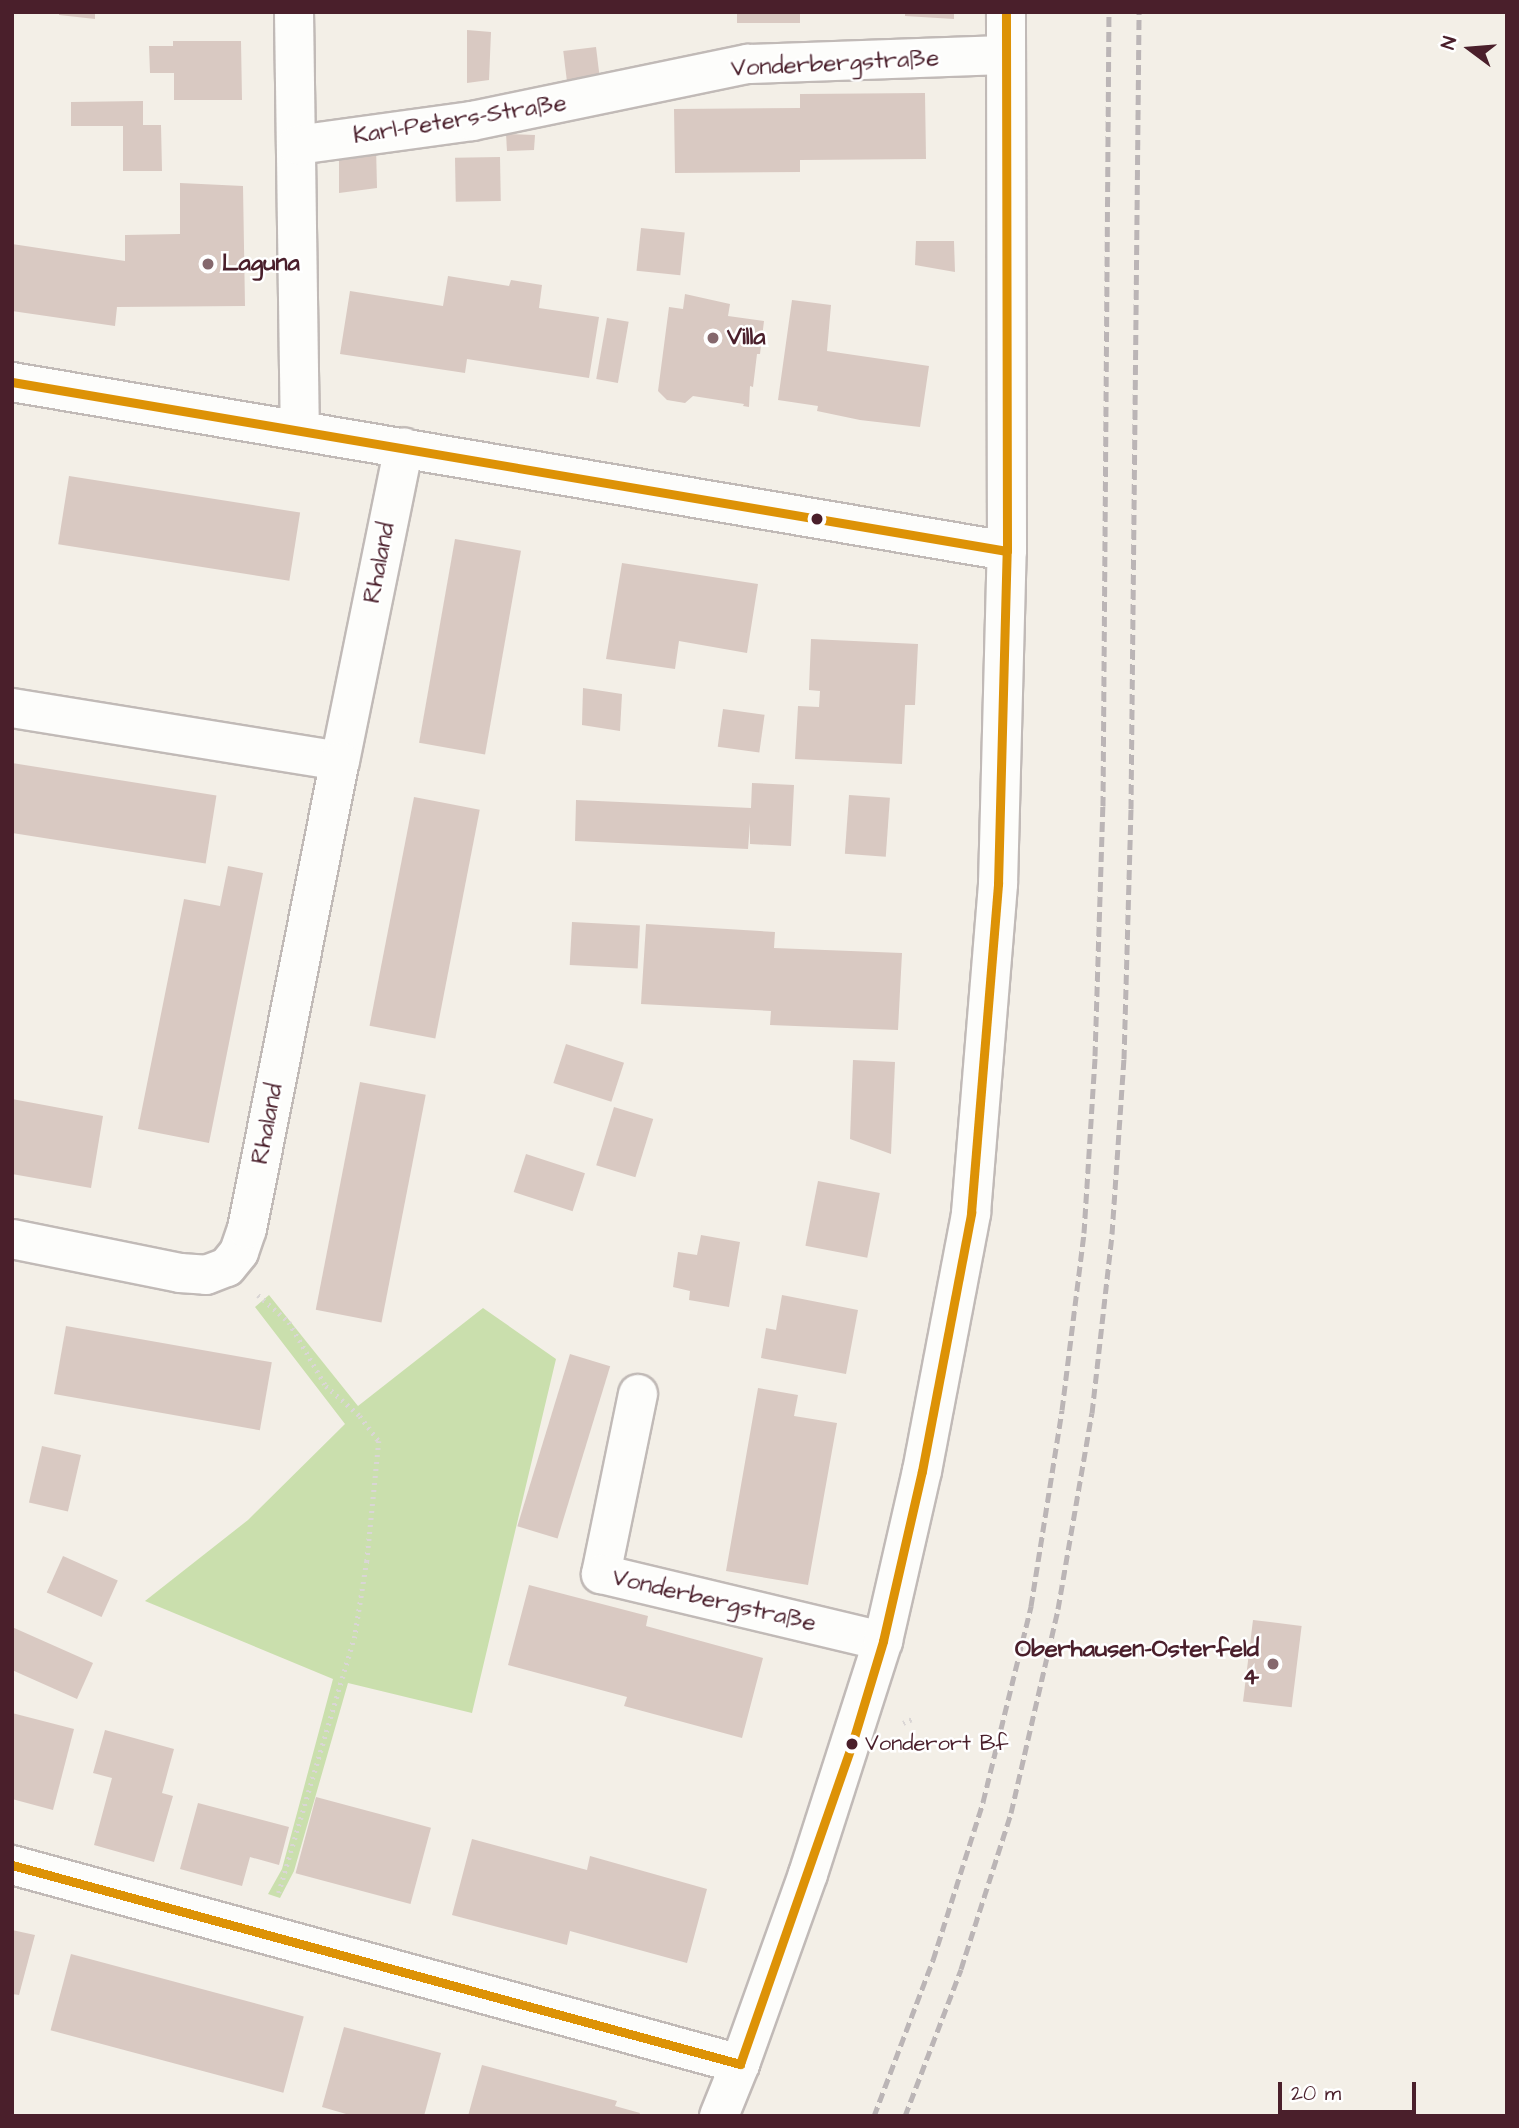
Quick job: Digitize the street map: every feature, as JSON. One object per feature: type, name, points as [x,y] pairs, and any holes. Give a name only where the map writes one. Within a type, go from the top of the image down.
[{"type":"street","points":[[295,12],[300,428]]},
{"type":"street","points":[[719,2116],[740,2064],[852,1744],[883,1641],[922,1471],[971,1213],[998,884],[1007,551],[1006,12]]},
{"type":"street","name":"Vonderbergstraße","points":[[623,91],[748,64],[1006,55]]},
{"type":"street","name":"Karl-Peters-Straße","points":[[297,145],[472,121],[623,91]]},
{"type":"street","points":[[12,382],[300,428],[1007,551]]},
{"type":"street","name":"Rhaland","points":[[227,1267],[239,1251],[247,1229],[404,447]]},
{"type":"street","points":[[12,708],[340,761]]},
{"type":"street","points":[[12,1239],[180,1273],[205,1275],[227,1267]]},
{"type":"street","name":"Vonderbergstraße","points":[[638,1394],[601,1574],[883,1641]]},
{"type":"street","points":[[12,1865],[740,2064]]},
{"type":"path","points":[[227,1267],[289,1322],[326,1386],[360,1416],[379,1441],[355,1636],[288,1872],[263,1933]]},
{"type":"path","points":[[904,1720],[914,1718]]},
{"type":"green space","points":[[269,1295],[358,1406],[483,1308],[556,1359],[472,1713],[348,1683],[294,1871],[280,1898],[268,1894],[282,1869],[333,1679],[145,1601],[248,1520],[345,1424],[255,1307]]},
{"type":"building","points":[[59,12],[95,12],[95,19],[59,15]]},
{"type":"building","points":[[737,12],[800,12],[800,23],[737,23]]},
{"type":"building","points":[[905,12],[954,12],[954,19],[905,16]]},
{"type":"building","points":[[467,30],[491,32],[489,80],[467,83]]},
{"type":"building","points":[[173,41],[241,41],[242,100],[174,100],[174,73],[150,73],[149,46],[173,46]]},
{"type":"building","points":[[596,47],[600,78],[567,82],[563,51]]},
{"type":"building","points":[[925,93],[926,159],[800,160],[800,172],[675,173],[674,109],[800,108],[800,94]]},
{"type":"building","points":[[143,101],[143,125],[161,125],[162,171],[123,171],[123,126],[71,126],[71,102]]},
{"type":"building","points":[[506,134],[535,135],[534,150],[507,151]]},
{"type":"building","points":[[376,146],[377,188],[339,193],[339,149]]},
{"type":"building","points":[[500,157],[501,201],[456,202],[455,158]]},
{"type":"building","points":[[180,183],[243,186],[245,306],[117,307],[115,326],[12,311],[12,244],[125,261],[125,235],[180,234]]},
{"type":"building","points":[[641,228],[685,233],[680,275],[637,271]]},
{"type":"building","points":[[916,241],[954,241],[955,272],[915,265]]},
{"type":"building","points":[[448,276],[509,286],[511,280],[542,285],[539,308],[599,317],[589,378],[467,359],[465,373],[340,354],[350,291],[443,306]]},
{"type":"building","name":"Villa","points":[[685,294],[730,304],[728,316],[764,321],[753,387],[750,386],[749,407],[693,396],[685,403],[667,400],[658,391],[669,307],[683,309]]},
{"type":"building","points":[[792,300],[831,305],[827,351],[929,366],[920,427],[860,420],[817,411],[818,406],[778,400]]},
{"type":"building","points":[[607,318],[629,322],[618,383],[596,379]]},
{"type":"building","points":[[69,476],[300,513],[289,581],[58,544]]},
{"type":"building","points":[[455,539],[521,551],[485,754],[419,743]]},
{"type":"building","points":[[622,563],[758,584],[747,653],[679,641],[675,669],[606,659]]},
{"type":"building","points":[[811,639],[918,644],[915,705],[905,705],[902,764],[795,759],[798,706],[819,707],[820,691],[809,690]]},
{"type":"building","points":[[583,688],[622,694],[620,731],[582,725]]},
{"type":"building","points":[[723,709],[765,715],[759,752],[718,747]]},
{"type":"building","points":[[12,763],[216,795],[206,864],[12,833]]},
{"type":"building","points":[[752,783],[794,785],[791,846],[750,844],[750,823],[748,849],[575,841],[576,800],[751,808]]},
{"type":"building","points":[[849,795],[890,798],[886,857],[845,854]]},
{"type":"building","points":[[414,797],[480,810],[435,1039],[370,1026]]},
{"type":"building","points":[[228,866],[263,873],[209,1143],[138,1129],[184,899],[220,906]]},
{"type":"building","points":[[572,922],[640,926],[638,968],[570,965]]},
{"type":"building","points":[[646,924],[775,932],[774,948],[902,953],[898,1030],[770,1025],[771,1011],[641,1004]]},
{"type":"building","points":[[566,1044],[624,1063],[611,1102],[553,1083]]},
{"type":"building","points":[[853,1060],[895,1062],[891,1154],[850,1139]]},
{"type":"building","points":[[360,1082],[426,1095],[382,1323],[316,1310]]},
{"type":"building","points":[[12,1099],[103,1116],[91,1188],[12,1174]]},
{"type":"building","points":[[614,1107],[653,1119],[635,1177],[596,1165]]},
{"type":"building","points":[[526,1154],[585,1173],[573,1211],[514,1192]]},
{"type":"building","points":[[818,1181],[880,1193],[867,1258],[805,1246]]},
{"type":"building","points":[[701,1235],[740,1242],[729,1307],[689,1300],[690,1291],[673,1287],[678,1252],[697,1255]]},
{"type":"building","points":[[782,1295],[858,1310],[846,1374],[761,1358],[766,1328],[776,1330]]},
{"type":"building","points":[[66,1326],[272,1362],[260,1430],[54,1394]]},
{"type":"building","points":[[570,1354],[610,1366],[558,1538],[517,1526]]},
{"type":"building","points":[[758,1388],[798,1395],[794,1416],[837,1423],[808,1585],[726,1571]]},
{"type":"building","points":[[42,1446],[81,1455],[68,1512],[29,1503]]},
{"type":"building","points":[[63,1556],[118,1580],[102,1617],[47,1593]]},
{"type":"building","points":[[529,1585],[648,1616],[646,1626],[763,1658],[742,1738],[624,1706],[627,1697],[508,1665]]},
{"type":"building","name":"Oberhausen-Osterfeld 4","points":[[1253,1620],[1302,1626],[1292,1707],[1243,1701]]},
{"type":"building","points":[[12,1627],[93,1663],[77,1699],[12,1670]]},
{"type":"building","points":[[12,1713],[74,1729],[53,1810],[12,1799]]},
{"type":"building","points":[[105,1730],[174,1749],[162,1793],[173,1796],[154,1862],[94,1845],[112,1778],[93,1773]]},
{"type":"building","points":[[316,1797],[431,1828],[410,1904],[296,1873]]},
{"type":"building","points":[[198,1803],[289,1827],[279,1865],[250,1857],[242,1886],[180,1869]]},
{"type":"building","points":[[472,1839],[587,1870],[590,1856],[707,1889],[687,1963],[570,1931],[567,1945],[452,1915]]},
{"type":"building","points":[[12,1930],[35,1935],[19,1995],[12,1994]]},
{"type":"building","points":[[71,1954],[304,2016],[283,2093],[51,2030]]},
{"type":"building","points":[[344,2027],[441,2053],[424,2116],[353,2116],[322,2107]]},
{"type":"building","points":[[482,2065],[617,2101],[615,2106],[640,2113],[639,2116],[468,2116]]},
{"type":"railway","points":[[874,2116],[933,1960],[983,1802],[1031,1606],[1062,1410],[1084,1233],[1095,1056],[1103,806],[1109,12]]},
{"type":"railway","points":[[905,2116],[961,1969],[1011,1813],[1058,1609],[1092,1413],[1112,1234],[1124,1059],[1131,809],[1139,12]]},
{"type":"transit line","points":[[12,1865],[740,2064],[852,1744],[883,1641],[922,1471],[971,1213],[998,884],[1007,551],[1006,12]]},
{"type":"transit line","points":[[12,382],[1007,551]]},
{"type":"place","name":"Laguna","points":[[208,264]]},
{"type":"place","name":"Villa","points":[[713,338]]},
{"type":"place","name":"Oberhausen-Osterfeld 4","points":[[1273,1664]]},
{"type":"place","name":"Vonderort Bf","points":[[852,1744]]}]
